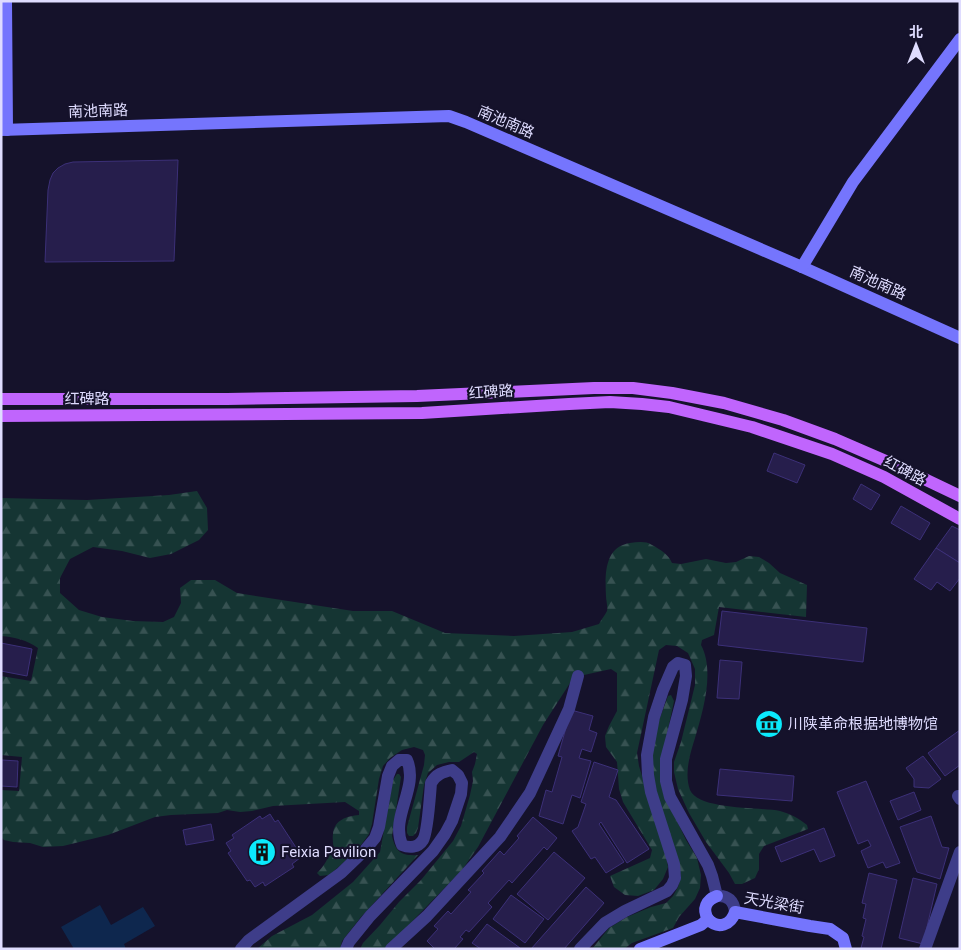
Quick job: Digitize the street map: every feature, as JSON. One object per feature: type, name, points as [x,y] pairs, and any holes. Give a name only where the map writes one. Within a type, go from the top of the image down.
[{"type":"main road","points":[[1,399],[226,399],[398,396],[632,388],[672,393],[724,403],[783,420],[895,465],[960,496]]},
{"type":"main road","name":"红碑路","points":[[1,416],[422,413],[610,402],[642,404],[669,407],[752,427],[832,454],[884,477],[960,519]]},
{"type":"street","points":[[4,130],[6,1]]},
{"type":"street","points":[[802,267],[853,182],[960,39]]},
{"type":"street","name":"南池南路","points":[[4,130],[449,116],[484,129],[802,267],[960,338]]},
{"type":"street","points":[[580,949],[604,923],[667,891],[675,878],[674,864],[651,792],[647,754],[654,717],[663,690],[673,667],[678,663],[685,665],[686,676],[682,700],[666,759],[666,781],[670,796],[708,865],[717,896]]},
{"type":"street","points":[[391,949],[427,916],[500,837],[530,793],[569,709],[578,676]]},
{"type":"street","points":[[241,949],[249,940],[341,873],[365,850],[375,838],[379,827],[388,776],[392,766],[399,760],[407,760],[411,769],[398,836],[402,845],[409,847],[418,845],[423,840],[426,832],[431,783],[434,777],[442,772],[452,770],[458,775],[462,783],[461,794],[452,821],[445,834],[434,850],[370,916],[349,942],[346,949]]},
{"type":"street","points":[[925,949],[960,852]]},
{"type":"street","points":[[640,949],[701,926],[708,920],[705,915],[705,906],[711,898],[724,896],[729,898],[735,912]]},
{"type":"street","name":"天光梁街","points":[[708,920],[721,926],[730,921],[735,912],[830,929],[843,938],[846,949]]},
{"type":"green space","points":[[197,491],[207,508],[208,530],[199,540],[171,554],[150,558],[122,551],[93,547],[70,559],[60,578],[60,593],[79,610],[102,617],[163,622],[174,617],[181,603],[180,588],[191,580],[215,580],[237,593],[353,611],[392,611],[445,633],[514,636],[572,632],[599,624],[607,609],[606,571],[608,563],[615,550],[630,543],[647,543],[664,552],[672,563],[681,564],[706,559],[726,563],[736,562],[749,556],[759,557],[780,573],[807,585],[806,617],[719,607],[714,635],[702,640],[701,645],[707,667],[706,691],[690,757],[688,784],[695,796],[705,801],[730,806],[780,811],[801,820],[807,825],[808,829],[764,846],[759,854],[759,869],[755,878],[742,884],[735,884],[706,842],[678,789],[674,762],[695,685],[695,669],[688,653],[677,646],[666,645],[659,650],[637,753],[668,867],[663,879],[654,890],[638,896],[625,895],[614,887],[610,876],[650,858],[652,850],[623,802],[619,789],[617,762],[606,747],[605,736],[617,711],[617,673],[611,669],[584,675],[570,683],[543,725],[478,847],[462,870],[384,949],[360,949],[363,943],[421,880],[453,841],[461,826],[470,795],[473,781],[472,772],[477,754],[474,752],[459,762],[437,765],[428,773],[424,785],[418,828],[413,836],[409,836],[407,833],[407,827],[425,755],[423,750],[414,747],[402,750],[390,758],[383,766],[379,779],[369,834],[361,845],[329,875],[320,876],[317,873],[333,850],[333,834],[336,825],[350,816],[359,815],[359,811],[345,802],[273,806],[240,812],[227,810],[218,813],[155,817],[108,835],[63,846],[43,847],[30,843],[4,840],[1,837],[1,790],[19,791],[22,757],[1,755],[1,676],[31,681],[38,648],[21,639],[1,636],[1,498],[87,500],[169,495]]},
{"type":"green space","points":[[671,695],[674,701],[662,758],[666,798],[686,840],[697,858],[701,875],[700,888],[695,899],[679,917],[673,928],[632,943],[624,949],[592,949],[609,928],[627,917],[666,903],[678,887],[681,876],[652,782],[651,760],[657,726],[668,696]]},
{"type":"green space","points":[[397,774],[401,777],[392,836],[398,850],[408,855],[418,855],[361,917],[342,941],[340,949],[257,949],[272,936],[312,915],[353,882],[380,852],[393,780]]},
{"type":"water","points":[[100,905],[111,925],[143,907],[155,926],[124,944],[126,949],[74,949],[61,927]]},
{"type":"building","points":[[178,160],[174,261],[45,262],[48,190],[53,173],[58,168],[73,162]]},
{"type":"building","points":[[774,453],[805,465],[797,483],[767,471]]},
{"type":"building","points":[[861,484],[880,495],[871,510],[853,499]]},
{"type":"building","points":[[901,506],[930,523],[920,540],[891,523]]},
{"type":"building","points":[[952,526],[960,530],[960,563],[936,548]]},
{"type":"building","points":[[936,548],[960,563],[960,578],[950,591],[937,582],[931,590],[914,579]]},
{"type":"building","points":[[722,611],[867,628],[863,662],[718,645]]},
{"type":"building","points":[[1,643],[32,649],[27,676],[1,671]]},
{"type":"building","points":[[720,660],[742,662],[739,699],[717,698]]},
{"type":"building","points":[[571,710],[593,716],[589,730],[597,733],[591,752],[582,749],[579,758],[591,761],[580,798],[572,795],[563,824],[539,816],[546,790],[552,792],[562,757],[558,756]]},
{"type":"building","points":[[960,730],[960,765],[945,776],[928,753]]},
{"type":"building","points":[[923,756],[941,779],[929,788],[914,787],[914,779],[906,768]]},
{"type":"building","points":[[2,760],[18,761],[17,787],[1,786]]},
{"type":"building","points":[[594,762],[618,770],[609,797],[616,800],[649,849],[627,863],[601,822],[599,824],[624,862],[606,873],[595,857],[591,859],[572,831],[578,827],[586,804],[581,802]]},
{"type":"building","points":[[720,769],[794,776],[792,801],[717,795]]},
{"type":"building","points":[[866,781],[900,863],[886,868],[883,862],[868,868],[861,851],[871,846],[868,840],[858,844],[837,792]]},
{"type":"building","points":[[914,792],[921,810],[898,820],[890,801]]},
{"type":"building","name":"Feixia Pavilion","points":[[270,814],[275,822],[278,820],[297,849],[294,851],[300,858],[292,864],[294,867],[265,886],[263,882],[255,887],[250,880],[247,881],[228,853],[231,851],[226,843],[234,838],[232,835],[260,816],[262,819]]},
{"type":"building","points":[[931,816],[942,847],[949,848],[940,879],[917,872],[900,827]]},
{"type":"building","points":[[533,817],[557,838],[547,850],[544,847],[512,883],[509,880],[488,903],[492,907],[469,932],[466,930],[460,937],[463,939],[454,949],[435,949],[427,941],[438,929],[434,926],[448,911],[451,914],[471,892],[468,890],[484,873],[482,871],[500,851],[504,855],[519,838],[517,836]]},
{"type":"building","points":[[211,824],[214,840],[186,845],[183,830]]},
{"type":"building","points":[[824,828],[835,856],[820,862],[814,849],[781,862],[775,847]]},
{"type":"building","points":[[554,852],[585,878],[548,920],[517,894]]},
{"type":"building","points":[[869,873],[897,880],[881,949],[861,948],[866,919],[863,918],[866,904],[862,903]]},
{"type":"building","points":[[913,878],[937,884],[923,944],[899,938]]},
{"type":"building","points":[[586,887],[604,903],[564,949],[531,949]]},
{"type":"building","points":[[511,895],[544,919],[525,943],[493,919]]},
{"type":"building","points":[[487,924],[520,948],[481,949],[472,943]]},
{"type":"place","name":"川陕革命根据地博物馆","points":[[769,724]]},
{"type":"place","name":"Feixia Pavilion","points":[[262,852]]}]
